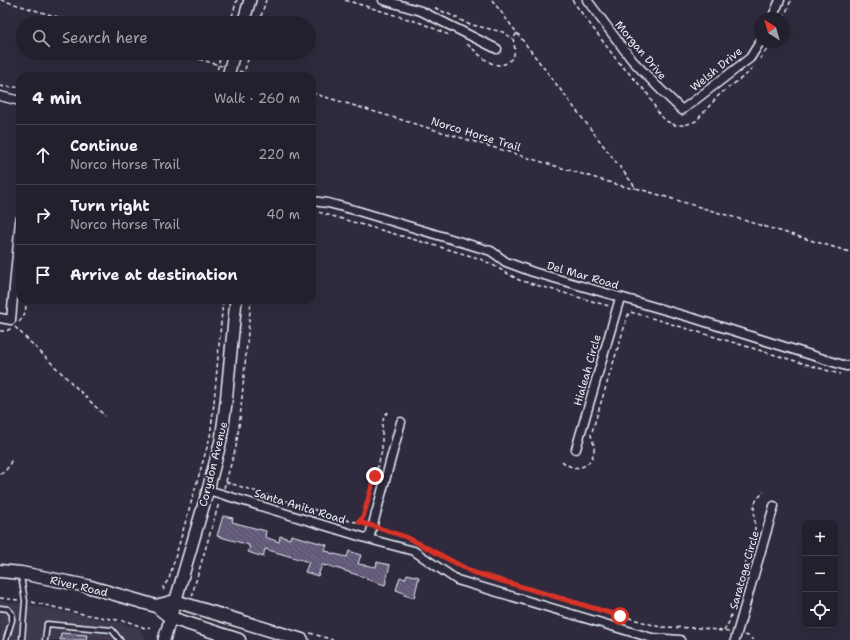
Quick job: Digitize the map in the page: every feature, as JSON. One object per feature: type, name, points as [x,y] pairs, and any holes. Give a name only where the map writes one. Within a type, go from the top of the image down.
[{"type":"main road","points":[[245,16],[250,0]]},
{"type":"main road","points":[[229,72],[232,60]]},
{"type":"main road","name":"Corydon Avenue","points":[[164,640],[208,490],[221,440],[236,304]]},
{"type":"main road","name":"River Road","points":[[0,571],[21,573],[87,586],[156,606],[171,618],[240,640]]},
{"type":"main road","points":[[156,606],[175,601],[302,640]]},
{"type":"street","points":[[383,0],[422,11],[497,49]]},
{"type":"street","name":"Morgan Drive","points":[[587,0],[632,60],[682,110]]},
{"type":"street","points":[[775,12],[780,0]]},
{"type":"street","name":"Welsh Drive","points":[[682,110],[750,58],[756,48]]},
{"type":"street","points":[[0,96],[16,100]]},
{"type":"street","name":"Del Mar Road","points":[[316,202],[358,211],[491,251],[506,262],[533,272],[696,319],[850,366]]},
{"type":"street","points":[[0,318],[11,320],[16,264]]},
{"type":"street","name":"Hialeah Circle","points":[[576,449],[620,298]]},
{"type":"street","points":[[369,539],[401,422]]},
{"type":"street","name":"Santa Anita Road","points":[[208,490],[369,539],[414,551],[457,580],[652,638],[680,640]]},
{"type":"street","name":"Saratoga Circle","points":[[736,637],[774,506]]},
{"type":"lane","points":[[21,573],[25,601],[22,640]]},
{"type":"lane","points":[[0,608],[8,609],[12,614],[12,620],[6,640]]},
{"type":"lane","points":[[45,640],[47,624],[112,630],[120,640]]},
{"type":"path","points":[[0,0],[54,16]]},
{"type":"path","points":[[232,16],[237,0]]},
{"type":"path","points":[[261,16],[266,0]]},
{"type":"path","points":[[492,0],[636,188]]},
{"type":"path","points":[[572,0],[616,59],[647,93],[660,114],[666,121],[676,125],[685,125],[696,121],[720,94],[747,74],[754,66]]},
{"type":"path","points":[[786,12],[791,0]]},
{"type":"path","points":[[513,39],[516,33]]},
{"type":"path","points":[[758,62],[768,48]]},
{"type":"path","points":[[202,60],[218,65],[229,72],[244,72],[248,60]]},
{"type":"path","points":[[217,72],[219,60]]},
{"type":"path","points":[[0,86],[16,87]]},
{"type":"path","name":"Norco Horse Trail","points":[[316,94],[622,186],[636,188],[850,252]]},
{"type":"path","points":[[316,212],[478,258],[519,280],[617,308]]},
{"type":"path","points":[[164,590],[163,587],[169,579],[210,437],[223,304]]},
{"type":"path","points":[[562,461],[574,468],[585,466],[592,458],[594,445],[591,435],[630,312],[829,371],[844,374]]},
{"type":"path","points":[[15,327],[105,416]]},
{"type":"path","points":[[359,522],[363,517],[368,502],[382,451],[382,426],[384,416],[390,410]]},
{"type":"path","points":[[0,474],[8,468],[12,459]]},
{"type":"path","points":[[226,482],[406,537],[472,572],[660,627],[702,628],[724,631],[736,637],[748,636],[753,640]]},
{"type":"path","points":[[724,631],[729,622],[755,529],[754,505],[757,499],[764,492]]},
{"type":"path","points":[[0,598],[25,601],[83,614],[129,622],[145,628],[150,627]]},
{"type":"shaded area","points":[[0,601],[41,607],[122,623],[139,628],[146,638],[145,640],[0,640]]},
{"type":"building","points":[[223,516],[233,518],[232,522],[266,531],[265,537],[279,542],[280,536],[290,539],[291,535],[327,545],[325,551],[330,553],[347,557],[349,551],[361,555],[358,564],[376,567],[377,562],[390,565],[385,585],[326,565],[322,565],[318,576],[305,572],[309,562],[265,549],[263,557],[248,552],[250,547],[248,546],[249,545],[217,536]]},
{"type":"building","points":[[407,574],[419,577],[414,598],[404,595],[404,593],[396,590],[400,577],[405,579]]},
{"type":"building","points":[[61,633],[87,635],[86,640],[60,640]]},
{"type":"route","points":[[375,476],[363,517],[359,522],[406,537],[472,572],[620,616]]}]
